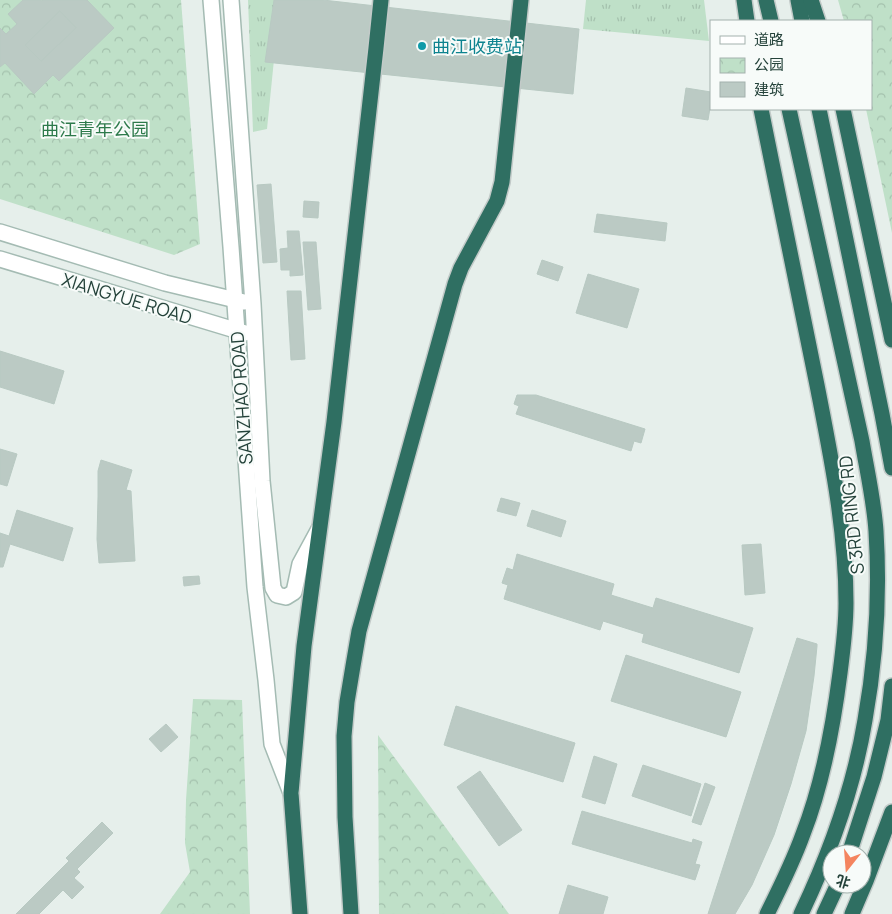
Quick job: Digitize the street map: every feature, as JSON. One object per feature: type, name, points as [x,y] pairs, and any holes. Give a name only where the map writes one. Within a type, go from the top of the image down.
[{"type":"highway","points":[[300,914],[291,793],[304,646],[334,422],[381,0]]},
{"type":"highway","points":[[350,914],[344,736],[347,702],[359,631],[455,284],[461,268],[497,201],[502,182],[521,0]]},
{"type":"highway","points":[[744,0],[747,20]]},
{"type":"highway","points":[[766,0],[771,20]]},
{"type":"highway","points":[[798,0],[802,20]]},
{"type":"highway","points":[[811,0],[818,20]]},
{"type":"highway","points":[[761,110],[792,255],[837,492],[846,604],[838,692],[830,740],[819,786],[803,834],[786,876],[767,914]]},
{"type":"highway","points":[[819,110],[892,468]]},
{"type":"highway","points":[[843,110],[892,340]]},
{"type":"highway","name":"S 3RD RING RD","points":[[791,116],[862,441],[876,529],[878,574],[877,625],[865,720],[855,765],[841,815],[801,914]]},
{"type":"highway","points":[[852,844],[874,777],[888,720],[892,686]]},
{"type":"highway","points":[[852,914],[892,812]]},
{"type":"highway","points":[[824,914],[833,894]]},
{"type":"street","name":"SANZHAO ROAD","points":[[211,0],[255,587],[272,744],[291,793]]},
{"type":"street","name":"SANZHAO ROAD","points":[[231,0],[262,481],[273,588],[277,595],[286,597],[294,592],[300,564],[320,528]]},
{"type":"street","name":"XIANGYUE ROAD","points":[[0,232],[165,283],[252,304]]},
{"type":"street","name":"XIANGYUE ROAD","points":[[0,259],[254,336]]},
{"type":"green space","name":"曲江青年公园","points":[[0,0],[181,0],[200,244],[174,255],[0,199]]},
{"type":"green space","points":[[248,0],[280,0],[267,129],[253,132]]},
{"type":"green space","points":[[586,0],[704,0],[709,41],[583,29]]},
{"type":"green space","points":[[838,0],[892,0],[892,233],[866,110],[872,110],[872,20],[844,20]]},
{"type":"green space","points":[[193,699],[242,700],[250,914],[160,914],[190,872],[185,843]]},
{"type":"green space","points":[[378,735],[509,914],[379,914]]},
{"type":"building","points":[[23,0],[87,0],[114,28],[59,81],[53,75],[34,94],[5,63],[0,67],[0,28],[6,34],[17,24],[8,14]],"holes":[[[60,11],[76,28],[41,61],[25,45]]]},
{"type":"building","name":"曲江收费站","points":[[274,0],[323,0],[579,29],[573,94],[265,62]]},
{"type":"building","points":[[60,11],[76,28],[41,61],[25,45]]},
{"type":"building","points":[[686,88],[710,92],[708,120],[682,116]]},
{"type":"building","points":[[271,184],[277,262],[263,263],[257,185]]},
{"type":"building","points":[[304,201],[319,202],[318,218],[303,217]]},
{"type":"building","points":[[597,214],[667,223],[665,241],[594,232]]},
{"type":"building","points":[[287,231],[299,231],[303,275],[290,276],[290,270],[281,270],[280,249],[288,248]]},
{"type":"building","points":[[303,242],[316,242],[321,309],[308,310]]},
{"type":"building","points":[[542,260],[563,267],[558,281],[537,274]]},
{"type":"building","points":[[588,274],[639,289],[627,328],[576,313]]},
{"type":"building","points":[[287,291],[301,291],[305,359],[291,360]]},
{"type":"building","points":[[0,351],[64,371],[54,404],[0,387]]},
{"type":"building","points":[[517,395],[536,395],[645,429],[641,443],[634,441],[631,451],[516,414],[519,406],[514,404]]},
{"type":"building","points":[[0,449],[17,454],[7,486],[0,484]]},
{"type":"building","points":[[101,460],[132,470],[126,490],[131,491],[135,561],[99,563],[97,539],[98,471]]},
{"type":"building","points":[[501,498],[520,503],[516,516],[497,511]]},
{"type":"building","points":[[17,510],[73,528],[63,561],[10,544],[3,567],[0,567],[0,533],[9,536]]},
{"type":"building","points":[[532,510],[566,521],[561,537],[527,526]]},
{"type":"building","points":[[761,544],[765,593],[745,595],[742,545]]},
{"type":"building","points":[[517,554],[614,584],[611,595],[653,608],[656,598],[753,628],[739,673],[642,642],[644,634],[603,621],[600,630],[504,599],[508,585],[502,583],[507,568],[513,570]]},
{"type":"building","points":[[199,576],[200,584],[184,586],[183,577]]},
{"type":"building","points":[[797,638],[817,644],[817,646],[806,731],[791,784],[774,835],[752,885],[735,914],[708,914]]},
{"type":"building","points":[[626,655],[741,692],[726,737],[611,701]]},
{"type":"building","points":[[456,706],[575,743],[563,782],[444,745]]},
{"type":"building","points":[[166,724],[178,737],[161,752],[149,739]]},
{"type":"building","points":[[594,756],[617,764],[605,804],[582,797]]},
{"type":"building","points":[[643,765],[701,784],[691,816],[632,796]]},
{"type":"building","points":[[480,771],[522,830],[499,846],[457,787]]},
{"type":"building","points":[[705,783],[715,787],[701,825],[692,822]]},
{"type":"building","points":[[582,811],[692,843],[693,839],[702,842],[695,864],[700,865],[695,880],[572,844]]},
{"type":"building","points":[[102,822],[113,833],[77,869],[80,872],[74,878],[84,887],[72,899],[63,890],[39,914],[16,914],[69,861],[66,858]]},
{"type":"building","points":[[568,885],[608,897],[603,914],[559,914]]},
{"type":"place","name":"曲江收费站","points":[[422,46]]}]
